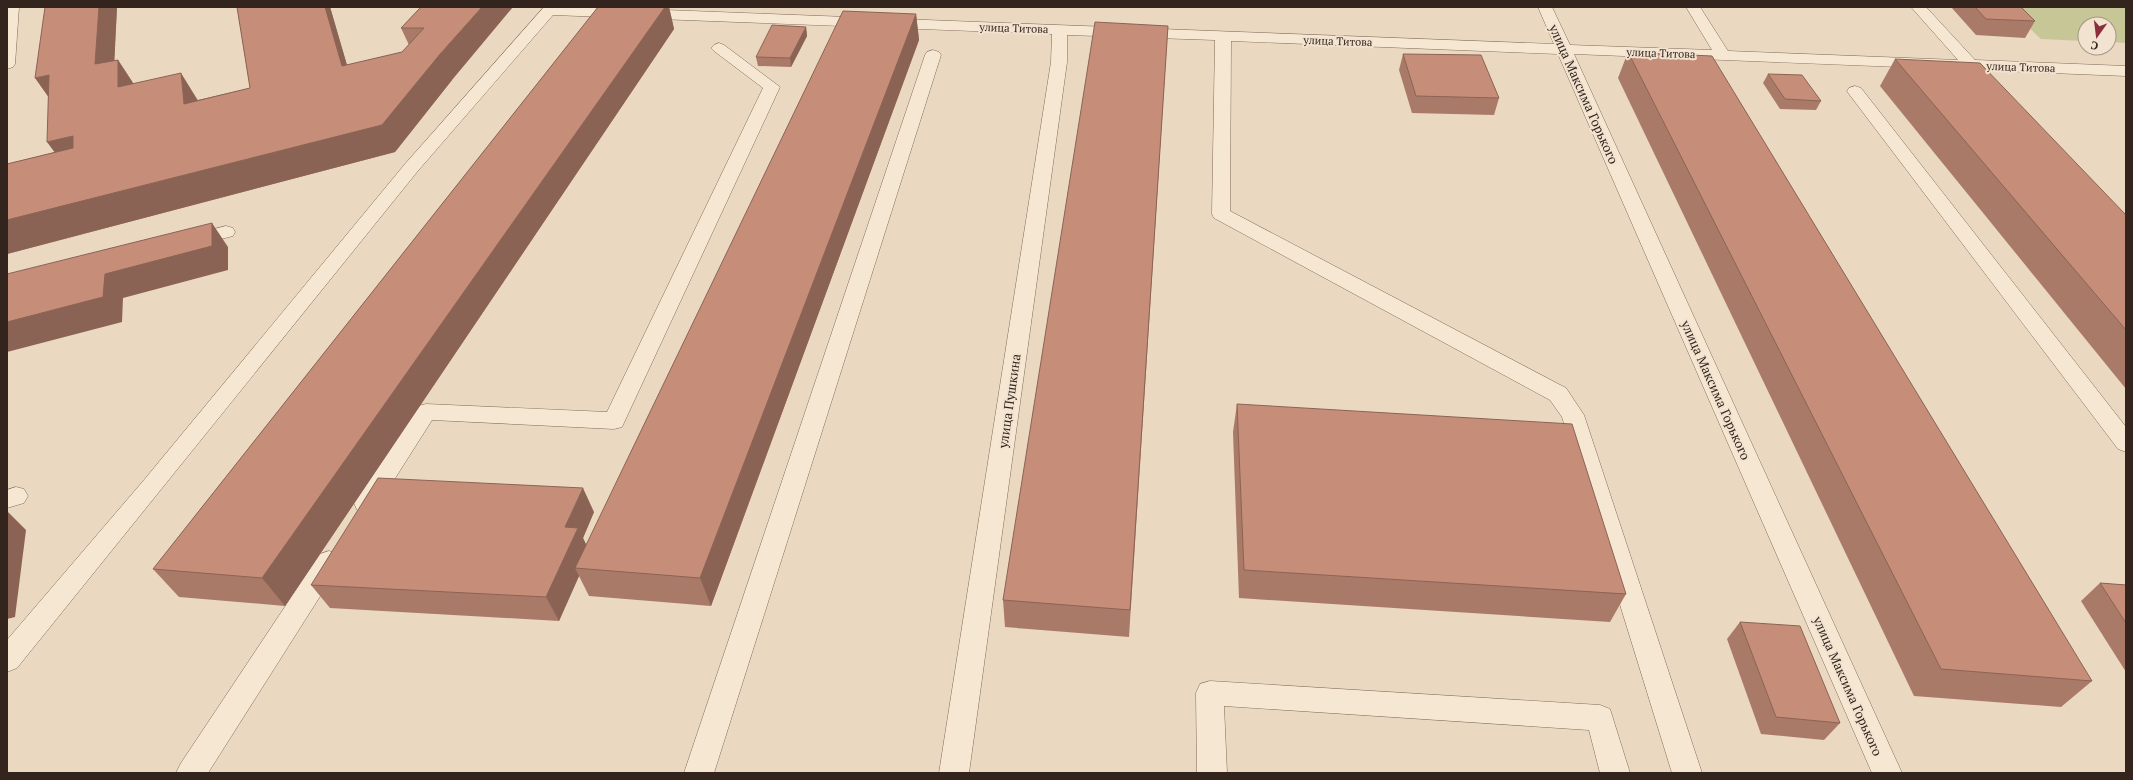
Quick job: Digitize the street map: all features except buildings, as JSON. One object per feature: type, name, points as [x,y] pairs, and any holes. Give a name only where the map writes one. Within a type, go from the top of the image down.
[{"type":"street","points":[[7,64],[12,7]]},
{"type":"street","points":[[884,24],[893,7]]},
{"type":"street","name":"улица Максима Горького","points":[[1545,7],[1887,773]]},
{"type":"street","points":[[1693,7],[1723,56]]},
{"type":"street","points":[[1918,7],[1971,65]]},
{"type":"street","points":[[7,660],[152,486],[411,168],[551,8]]},
{"type":"street","name":"улица Титова","points":[[551,8],[884,24],[1060,29],[2126,71]]},
{"type":"street","name":"улица Пушкина","points":[[954,773],[1059,62],[1060,29]]},
{"type":"street","points":[[1223,36],[1221,214],[1558,394],[1573,415],[1687,773]]},
{"type":"street","points":[[356,519],[426,412],[614,421],[772,87],[719,48]]},
{"type":"street","points":[[699,773],[933,55]]},
{"type":"street","points":[[1855,91],[2126,443]]},
{"type":"street","points":[[173,246],[226,232]]},
{"type":"street","points":[[191,773],[339,546]]},
{"type":"street","points":[[1212,773],[1210,693],[1600,718],[1615,773]]},
{"type":"shaded area","points":[[2007,7],[2126,7],[2126,43],[2117,42],[2117,16],[2077,16],[2077,41],[2041,39]]}]
